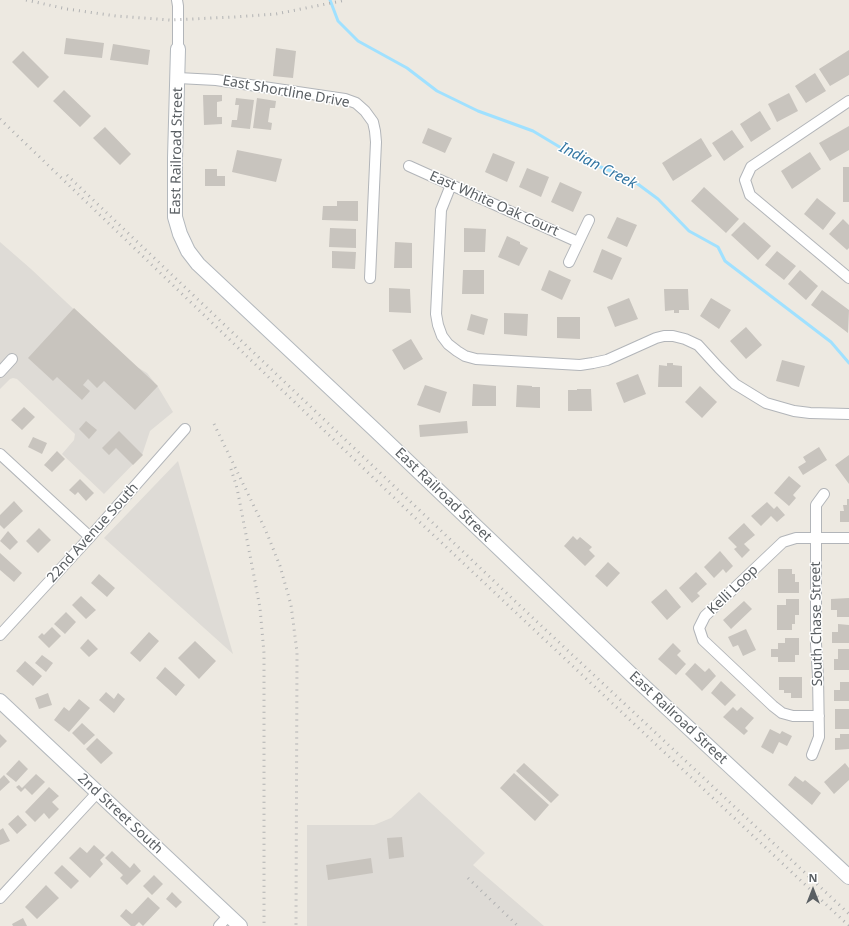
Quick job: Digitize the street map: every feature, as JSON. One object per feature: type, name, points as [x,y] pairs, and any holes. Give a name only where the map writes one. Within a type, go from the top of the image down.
[{"type":"street","points":[[177,0],[178,49]]},
{"type":"street","name":"East Railroad Street","points":[[178,49],[174,158],[175,217],[182,240],[198,264],[375,430],[636,679],[849,877]]},
{"type":"street","name":"East Shortline Drive","points":[[178,78],[216,80],[345,99],[356,104],[365,111],[373,122],[376,142],[370,278]]},
{"type":"street","points":[[849,101],[751,167],[745,180],[750,195],[849,278]]},
{"type":"street","name":"East White Oak Court","points":[[409,166],[578,242]]},
{"type":"street","points":[[451,185],[441,210],[436,314],[442,336],[457,352],[476,359],[580,365],[607,360],[656,338],[674,336],[685,338],[698,345],[735,384],[766,403],[794,411],[849,414]]},
{"type":"street","points":[[569,262],[588,220]]},
{"type":"street","points":[[0,372],[12,359]]},
{"type":"street","name":"22nd Avenue South","points":[[0,635],[90,537],[185,429]]},
{"type":"street","points":[[0,454],[90,537]]},
{"type":"street","name":"South Chase Street","points":[[812,755],[819,738],[816,644],[816,505],[824,494]]},
{"type":"street","name":"Kelli Loop","points":[[819,716],[793,716],[782,713],[703,640],[699,628],[705,616],[784,542],[796,538],[849,538]]},
{"type":"street","name":"2nd Street South","points":[[0,701],[240,926]]},
{"type":"street","points":[[0,898],[97,793]]},
{"type":"street","points":[[219,926],[229,915]]},
{"type":"shaded area","points":[[0,242],[31,269],[132,364],[147,373],[158,387],[173,412],[150,431],[142,455],[104,494],[62,454],[74,440],[75,434],[17,379],[10,379],[0,389]]},
{"type":"shaded area","points":[[178,461],[233,654],[104,538]]},
{"type":"shaded area","points":[[419,792],[485,853],[473,865],[544,926],[307,926],[307,825],[374,825],[391,818]]},
{"type":"building","points":[[66,38],[104,43],[102,58],[64,54]]},
{"type":"building","points":[[113,44],[150,50],[148,65],[110,60]]},
{"type":"building","points":[[276,48],[296,51],[293,78],[273,76]]},
{"type":"building","points":[[849,50],[849,75],[830,86],[819,69]]},
{"type":"building","points":[[23,51],[49,77],[38,88],[12,62]]},
{"type":"building","points":[[815,73],[826,91],[806,103],[795,86]]},
{"type":"building","points":[[64,90],[91,116],[80,127],[53,101]]},
{"type":"building","points":[[789,93],[798,111],[777,122],[768,104]]},
{"type":"building","points":[[203,95],[222,95],[222,101],[217,102],[217,117],[222,117],[222,124],[204,125]]},
{"type":"building","points":[[236,98],[254,100],[250,129],[231,127],[232,120],[237,120],[239,105],[235,105]]},
{"type":"building","points":[[257,98],[276,101],[275,108],[270,108],[268,122],[272,123],[271,130],[253,128]]},
{"type":"building","points":[[760,111],[771,129],[751,142],[740,124]]},
{"type":"building","points":[[849,126],[849,150],[830,161],[819,143]]},
{"type":"building","points":[[105,127],[131,154],[120,165],[93,138]]},
{"type":"building","points":[[428,128],[452,138],[445,153],[422,143]]},
{"type":"building","points":[[732,130],[744,147],[724,161],[712,143]]},
{"type":"building","points":[[701,138],[712,156],[673,181],[662,163]]},
{"type":"building","points":[[237,150],[282,159],[276,182],[232,172]]},
{"type":"building","points":[[810,152],[821,169],[792,189],[781,171]]},
{"type":"building","points":[[493,153],[515,162],[507,182],[485,172]]},
{"type":"building","points":[[843,167],[849,167],[849,202],[843,202]]},
{"type":"building","points":[[527,168],[549,177],[541,197],[519,187]]},
{"type":"building","points":[[205,169],[217,169],[217,176],[225,176],[225,186],[205,186]]},
{"type":"building","points":[[560,182],[582,192],[573,212],[551,202]]},
{"type":"building","points":[[704,187],[739,219],[726,233],[691,201]]},
{"type":"building","points":[[817,198],[836,213],[823,230],[804,214]]},
{"type":"building","points":[[337,201],[358,201],[358,221],[322,220],[323,206],[337,206]]},
{"type":"building","points":[[617,217],[637,225],[627,247],[607,238]]},
{"type":"building","points":[[843,219],[849,225],[849,248],[847,250],[829,234]]},
{"type":"building","points":[[744,222],[771,246],[758,260],[731,235]]},
{"type":"building","points":[[330,228],[356,229],[356,248],[329,247]]},
{"type":"building","points":[[464,228],[486,229],[485,252],[464,252]]},
{"type":"building","points":[[507,236],[520,242],[520,244],[528,248],[519,266],[498,257]]},
{"type":"building","points":[[395,242],[412,243],[412,268],[394,268]]},
{"type":"building","points":[[602,249],[622,258],[612,280],[593,272]]},
{"type":"building","points":[[332,251],[356,252],[355,269],[332,268]]},
{"type":"building","points":[[777,251],[796,266],[784,280],[765,265]]},
{"type":"building","points":[[463,270],[484,270],[484,294],[462,294]]},
{"type":"building","points":[[549,270],[571,280],[562,300],[541,290]]},
{"type":"building","points":[[800,270],[818,286],[806,300],[788,284]]},
{"type":"building","points":[[389,288],[410,289],[411,313],[389,312]]},
{"type":"building","points":[[664,289],[688,289],[689,310],[679,310],[679,313],[674,313],[674,310],[665,311]]},
{"type":"building","points":[[822,290],[849,310],[848,333],[811,305]]},
{"type":"building","points":[[629,298],[638,319],[615,327],[607,307]]},
{"type":"building","points":[[711,298],[731,310],[719,329],[700,316]]},
{"type":"building","points":[[74,308],[158,386],[135,410],[104,381],[97,388],[88,379],[83,385],[90,391],[82,400],[57,377],[53,381],[28,358]]},
{"type":"building","points":[[504,313],[528,314],[527,336],[504,334]]},
{"type":"building","points":[[471,314],[488,319],[484,335],[467,330]]},
{"type":"building","points":[[557,317],[580,317],[580,339],[557,338]]},
{"type":"building","points":[[746,327],[762,345],[746,359],[730,341]]},
{"type":"building","points":[[411,339],[423,359],[404,370],[392,350]]},
{"type":"building","points":[[782,360],[805,366],[799,387],[776,381]]},
{"type":"building","points":[[667,363],[682,366],[682,387],[658,387],[659,365],[667,366]]},
{"type":"building","points":[[638,374],[646,394],[624,403],[616,383]]},
{"type":"building","points":[[473,384],[496,386],[496,406],[472,406]]},
{"type":"building","points":[[425,385],[447,392],[440,413],[417,405]]},
{"type":"building","points":[[517,385],[540,387],[540,408],[516,407]]},
{"type":"building","points":[[700,386],[717,402],[702,418],[685,402]]},
{"type":"building","points":[[591,389],[592,411],[568,411],[568,390]]},
{"type":"building","points":[[24,407],[35,417],[22,430],[11,420]]},
{"type":"building","points":[[86,421],[97,430],[89,439],[79,429]]},
{"type":"building","points":[[467,421],[468,433],[420,437],[419,425]]},
{"type":"building","points":[[119,431],[143,455],[133,465],[116,448],[109,455],[102,448]]},
{"type":"building","points":[[33,437],[47,443],[42,454],[28,447]]},
{"type":"building","points":[[819,447],[827,460],[803,475],[798,467],[806,462],[803,457]]},
{"type":"building","points":[[57,451],[65,459],[52,472],[44,465]]},
{"type":"building","points":[[849,455],[849,484],[835,465]]},
{"type":"building","points":[[789,476],[801,486],[793,495],[796,498],[789,506],[774,493]]},
{"type":"building","points":[[80,479],[94,493],[86,501],[78,492],[75,495],[69,490]]},
{"type":"building","points":[[847,499],[849,499],[849,522],[840,522],[840,511],[844,511],[843,505],[847,505]]},
{"type":"building","points":[[14,501],[23,511],[4,529],[0,525],[0,515]]},
{"type":"building","points":[[767,502],[774,509],[777,506],[785,515],[777,522],[771,516],[761,526],[751,516]]},
{"type":"building","points":[[744,523],[755,535],[744,544],[750,550],[742,558],[734,549],[737,547],[728,538]]},
{"type":"building","points":[[39,528],[51,540],[38,553],[26,541]]},
{"type":"building","points":[[8,531],[18,542],[10,550],[0,541]]},
{"type":"building","points":[[573,536],[577,540],[580,537],[592,547],[589,550],[595,556],[585,566],[564,546]]},
{"type":"building","points":[[720,551],[733,566],[726,573],[723,569],[714,578],[704,567]]},
{"type":"building","points":[[0,553],[22,573],[14,582],[0,570]]},
{"type":"building","points":[[608,562],[620,573],[607,587],[595,576]]},
{"type":"building","points":[[778,569],[792,569],[792,574],[795,574],[795,582],[799,582],[799,593],[778,593]]},
{"type":"building","points":[[696,572],[707,584],[697,593],[700,596],[692,603],[679,588]]},
{"type":"building","points":[[99,574],[115,588],[107,597],[91,583]]},
{"type":"building","points":[[666,589],[681,607],[667,620],[651,602]]},
{"type":"building","points":[[81,596],[96,610],[86,619],[72,605]]},
{"type":"building","points":[[849,598],[849,617],[837,617],[837,610],[831,610],[831,599]]},
{"type":"building","points":[[786,599],[799,599],[799,615],[795,615],[795,624],[792,624],[792,630],[777,630],[777,605],[786,605]]},
{"type":"building","points":[[744,601],[752,609],[731,629],[723,620]]},
{"type":"building","points":[[66,612],[76,622],[65,634],[54,624]]},
{"type":"building","points":[[838,624],[849,625],[849,643],[832,643],[832,632],[838,632]]},
{"type":"building","points":[[52,627],[61,636],[49,648],[38,637],[42,633],[44,635]]},
{"type":"building","points":[[746,629],[756,650],[743,656],[738,645],[733,647],[728,637]]},
{"type":"building","points":[[149,632],[159,641],[140,662],[130,653]]},
{"type":"building","points":[[785,638],[799,638],[799,655],[795,655],[795,662],[778,662],[778,657],[771,657],[771,649],[778,649],[778,643],[785,643]]},
{"type":"building","points":[[88,639],[98,649],[89,657],[80,648]]},
{"type":"building","points":[[195,641],[216,661],[199,679],[178,658]]},
{"type":"building","points":[[673,643],[681,651],[677,655],[686,664],[676,675],[658,659]]},
{"type":"building","points":[[838,649],[849,649],[849,670],[834,670],[834,659],[838,659]]},
{"type":"building","points":[[42,655],[53,663],[46,672],[35,663]]},
{"type":"building","points":[[25,661],[42,676],[33,686],[16,671]]},
{"type":"building","points":[[695,663],[705,672],[709,668],[716,676],[702,691],[685,674]]},
{"type":"building","points":[[165,667],[185,685],[176,696],[156,678]]},
{"type":"building","points":[[779,677],[802,677],[802,698],[791,698],[791,693],[784,693],[784,690],[779,690]]},
{"type":"building","points":[[721,681],[736,695],[725,706],[711,693]]},
{"type":"building","points":[[840,682],[849,682],[849,701],[834,701],[834,690],[840,690]]},
{"type":"building","points":[[106,692],[114,699],[118,693],[125,699],[114,713],[99,700]]},
{"type":"building","points":[[48,693],[52,705],[39,709],[35,698]]},
{"type":"building","points":[[79,699],[90,708],[69,732],[54,720],[64,707],[69,711]]},
{"type":"building","points":[[733,707],[737,711],[741,707],[754,718],[745,728],[748,731],[744,735],[723,717]]},
{"type":"building","points":[[835,709],[849,709],[849,729],[835,729]]},
{"type":"building","points":[[82,723],[95,735],[84,745],[72,733]]},
{"type":"building","points":[[770,729],[780,734],[782,731],[792,736],[787,746],[779,742],[773,754],[761,747]]},
{"type":"building","points":[[0,734],[7,741],[0,748]]},
{"type":"building","points":[[840,734],[849,734],[849,749],[835,750],[835,738],[840,738]]},
{"type":"building","points":[[97,738],[113,753],[101,764],[86,749]]},
{"type":"building","points":[[19,760],[28,769],[16,782],[6,774]]},
{"type":"building","points":[[524,763],[559,795],[551,803],[516,771]]},
{"type":"building","points":[[845,763],[849,768],[849,780],[834,794],[824,782]]},
{"type":"building","points":[[514,773],[549,805],[535,821],[500,788]]},
{"type":"building","points":[[36,774],[45,782],[32,795],[25,788],[21,792],[16,787],[19,785],[22,788]]},
{"type":"building","points":[[4,775],[10,782],[0,791],[0,779]]},
{"type":"building","points":[[795,776],[803,782],[805,780],[821,793],[812,805],[788,785]]},
{"type":"building","points":[[49,787],[59,796],[52,802],[59,809],[49,819],[44,813],[35,822],[25,812]]},
{"type":"building","points":[[18,815],[27,825],[17,834],[8,824]]},
{"type":"building","points":[[3,828],[10,841],[0,845],[0,830]]},
{"type":"building","points":[[402,837],[404,857],[389,859],[387,838]]},
{"type":"building","points":[[94,845],[105,855],[100,860],[103,864],[90,878],[69,858],[80,847],[87,853]]},
{"type":"building","points":[[112,851],[130,868],[134,863],[141,871],[127,885],[120,878],[123,875],[105,858]]},
{"type":"building","points":[[371,858],[373,873],[328,880],[326,865]]},
{"type":"building","points":[[62,865],[79,881],[71,889],[54,873]]},
{"type":"building","points":[[154,875],[163,884],[152,895],[143,886]]},
{"type":"building","points":[[46,885],[59,898],[37,919],[25,907]]},
{"type":"building","points":[[172,892],[182,902],[176,908],[166,899]]},
{"type":"building","points":[[148,897],[160,908],[143,926],[139,922],[135,926],[131,926],[120,916],[126,909],[132,914]]},
{"type":"building","points":[[23,918],[27,926],[13,926],[12,924]]},
{"type":"waterway","name":"Indian Creek","points":[[330,0],[338,21],[358,41],[407,68],[437,91],[478,111],[533,131],[578,158],[631,179],[658,199],[689,231],[718,247],[725,261],[831,342],[849,363]]},
{"type":"railway","points":[[26,0],[67,9],[116,16],[170,20],[276,14],[346,0]]},
{"type":"railway","points":[[0,119],[409,512],[849,926]]},
{"type":"railway","points":[[67,175],[516,602],[849,914]]},
{"type":"railway","points":[[214,424],[266,531],[280,566],[291,605],[297,652],[296,926]]},
{"type":"railway","points":[[231,469],[237,488],[260,608],[264,653],[264,926]]},
{"type":"railway","points":[[468,878],[518,926]]}]
